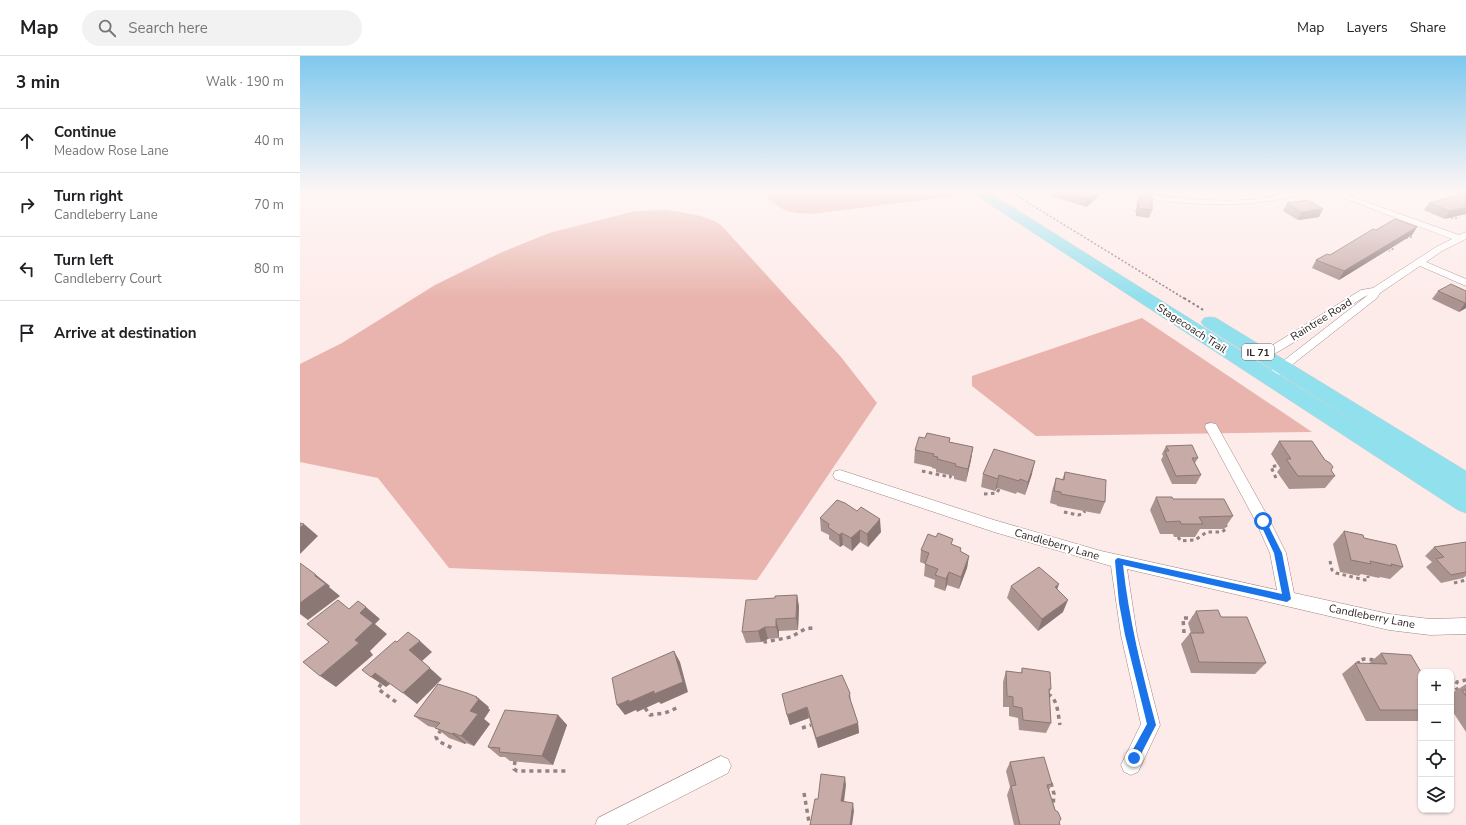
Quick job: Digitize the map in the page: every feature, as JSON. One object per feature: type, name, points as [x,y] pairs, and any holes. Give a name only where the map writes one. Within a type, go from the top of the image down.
[{"type":"main road","name":"Stagecoach Trail","points":[[1038,227],[1254,358]]},
{"type":"main road","name":"Stagecoach Trail","points":[[1054,227],[1275,372],[1466,504]]},
{"type":"main road","name":"Stagecoach Trail","points":[[1275,372],[1466,482]]},
{"type":"street","points":[[1435,227],[1462,236]]},
{"type":"street","name":"Raintree Road","points":[[1275,372],[1373,296],[1376,291],[1419,262],[1462,236]]},
{"type":"street","points":[[1419,262],[1466,284]]},
{"type":"street","name":"Raintree Road","points":[[1254,358],[1272,350],[1365,292],[1376,291]]},
{"type":"street","points":[[1211,427],[1263,521],[1278,553],[1287,599]]},
{"type":"street","name":"Candleberry Lane","points":[[840,475],[994,526],[1118,561],[1389,622],[1430,627],[1466,626]]},
{"type":"street","points":[[1118,561],[1123,603],[1129,635],[1151,725],[1131,764]]},
{"type":"street","points":[[605,825],[721,766]]},
{"type":"path","points":[[1068,227],[1206,311]]},
{"type":"path","points":[[1406,238],[1412,237]]},
{"type":"path","points":[[1389,247],[1393,249],[1389,251]]},
{"type":"path","points":[[1276,478],[1271,467],[1273,465],[1281,465]]},
{"type":"path","points":[[922,471],[950,477],[951,475]]},
{"type":"path","points":[[984,494],[997,493],[1002,483]]},
{"type":"path","points":[[1064,512],[1078,515],[1083,514],[1085,511]]},
{"type":"path","points":[[1178,537],[1181,540],[1191,541],[1200,539],[1207,532],[1222,532],[1227,528],[1223,520]]},
{"type":"path","points":[[1330,561],[1332,570],[1336,573],[1365,580],[1368,580],[1368,576]]},
{"type":"path","points":[[1454,583],[1466,580]]},
{"type":"path","points":[[1184,633],[1183,618],[1197,618]]},
{"type":"path","points":[[765,640],[766,642],[793,638],[805,629],[813,628]]},
{"type":"path","points":[[1361,668],[1358,661],[1364,659],[1376,661]]},
{"type":"path","points":[[1459,693],[1455,686],[1457,682],[1466,680]]},
{"type":"path","points":[[381,684],[378,688],[399,704]]},
{"type":"path","points":[[1046,693],[1052,696],[1057,707],[1060,725]]},
{"type":"path","points":[[645,708],[650,715],[657,715],[667,713],[679,707]]},
{"type":"path","points":[[802,728],[812,725]]},
{"type":"path","points":[[441,730],[436,737],[438,741],[452,748]]},
{"type":"path","points":[[515,761],[514,769],[517,771],[569,771]]},
{"type":"path","points":[[1047,808],[1054,807],[1054,794],[1049,778]]},
{"type":"path","points":[[804,793],[808,803],[807,815],[809,822],[813,825]]},
{"type":"shaded area","points":[[573,227],[723,227],[841,357],[877,403],[757,580],[449,568],[378,478],[300,462],[300,364],[342,343],[435,285],[500,253],[549,233]]},
{"type":"shaded area","points":[[1142,318],[1312,432],[1036,436],[972,386],[972,376]]},
{"type":"building","points":[[1381,227],[1417,227],[1344,271],[1316,260],[1327,254],[1330,255],[1373,229],[1376,230]]},
{"type":"building","points":[[1451,284],[1466,291],[1466,303],[1438,291]]},
{"type":"building","points":[[927,433],[950,438],[949,442],[973,447],[968,469],[937,459],[938,457],[933,456],[934,454],[915,450],[919,437],[925,438]]},
{"type":"building","points":[[1279,441],[1312,441],[1325,460],[1333,467],[1331,470],[1335,476],[1298,476],[1286,459],[1291,459]]},
{"type":"building","points":[[1192,445],[1198,458],[1192,458],[1201,475],[1176,476],[1165,451],[1169,451],[1166,446]]},
{"type":"building","points":[[994,449],[1035,461],[1028,482],[999,475],[998,479],[983,474]]},
{"type":"building","points":[[1065,472],[1106,480],[1105,502],[1061,494],[1061,492],[1054,491],[1056,478],[1064,480]]},
{"type":"building","points":[[1156,497],[1172,497],[1173,499],[1224,499],[1233,516],[1199,517],[1203,524],[1181,524],[1180,521],[1166,522]]},
{"type":"building","points":[[837,500],[845,503],[857,511],[861,507],[880,519],[867,534],[860,530],[851,538],[842,533],[839,535],[828,527],[829,524],[820,518]]},
{"type":"building","points":[[1344,531],[1363,535],[1364,538],[1396,545],[1403,567],[1370,561],[1371,564],[1351,560]]},
{"type":"building","points":[[938,533],[953,539],[951,544],[961,548],[960,551],[969,556],[961,577],[949,572],[946,579],[935,575],[938,569],[925,564],[929,553],[921,550],[928,534],[936,537]]},
{"type":"building","points":[[1466,542],[1466,572],[1451,575],[1436,559],[1444,557],[1434,547]]},
{"type":"building","points":[[300,563],[326,584],[300,603]]},
{"type":"building","points":[[1039,567],[1059,584],[1055,587],[1068,600],[1042,619],[1011,586]]},
{"type":"building","points":[[797,595],[796,618],[776,619],[776,627],[765,627],[758,631],[742,632],[746,600]]},
{"type":"building","points":[[338,600],[349,609],[358,601],[366,607],[360,613],[373,623],[355,640],[359,643],[320,676],[303,662],[329,642],[307,624]]},
{"type":"building","points":[[1218,610],[1221,617],[1247,617],[1266,663],[1199,662],[1190,633],[1204,633],[1196,611]]},
{"type":"building","points":[[408,632],[420,641],[409,650],[430,668],[403,693],[375,673],[371,677],[362,670],[395,641],[397,642]]},
{"type":"building","points":[[674,651],[683,682],[654,694],[654,691],[629,702],[629,700],[617,705],[612,678]]},
{"type":"building","points":[[1381,653],[1411,655],[1419,669],[1418,669],[1418,710],[1380,710],[1355,663],[1387,664]]},
{"type":"building","points":[[1022,668],[1050,672],[1051,689],[1049,689],[1051,723],[1023,720],[1022,708],[1013,706],[1013,697],[1007,696],[1006,671],[1022,673]]},
{"type":"building","points":[[842,675],[850,693],[849,696],[858,723],[816,738],[807,707],[787,715],[782,694]]},
{"type":"building","points":[[438,684],[467,693],[479,699],[470,711],[478,714],[461,736],[435,728],[440,723],[414,716]]},
{"type":"building","points":[[1462,690],[1466,690],[1466,696]]},
{"type":"building","points":[[505,710],[558,715],[542,756],[499,752],[500,748],[488,747]]},
{"type":"building","points":[[1044,757],[1052,784],[1047,785],[1055,810],[1058,812],[1061,819],[1059,822],[1060,825],[1020,825],[1011,786],[1016,785],[1010,762]]},
{"type":"building","points":[[821,774],[845,777],[841,801],[853,803],[850,825],[810,825],[815,799],[818,799]]},
{"type":"route","points":[[1134,758],[1151,725],[1129,635],[1123,603],[1118,561],[1287,599],[1278,553],[1263,521]]}]
